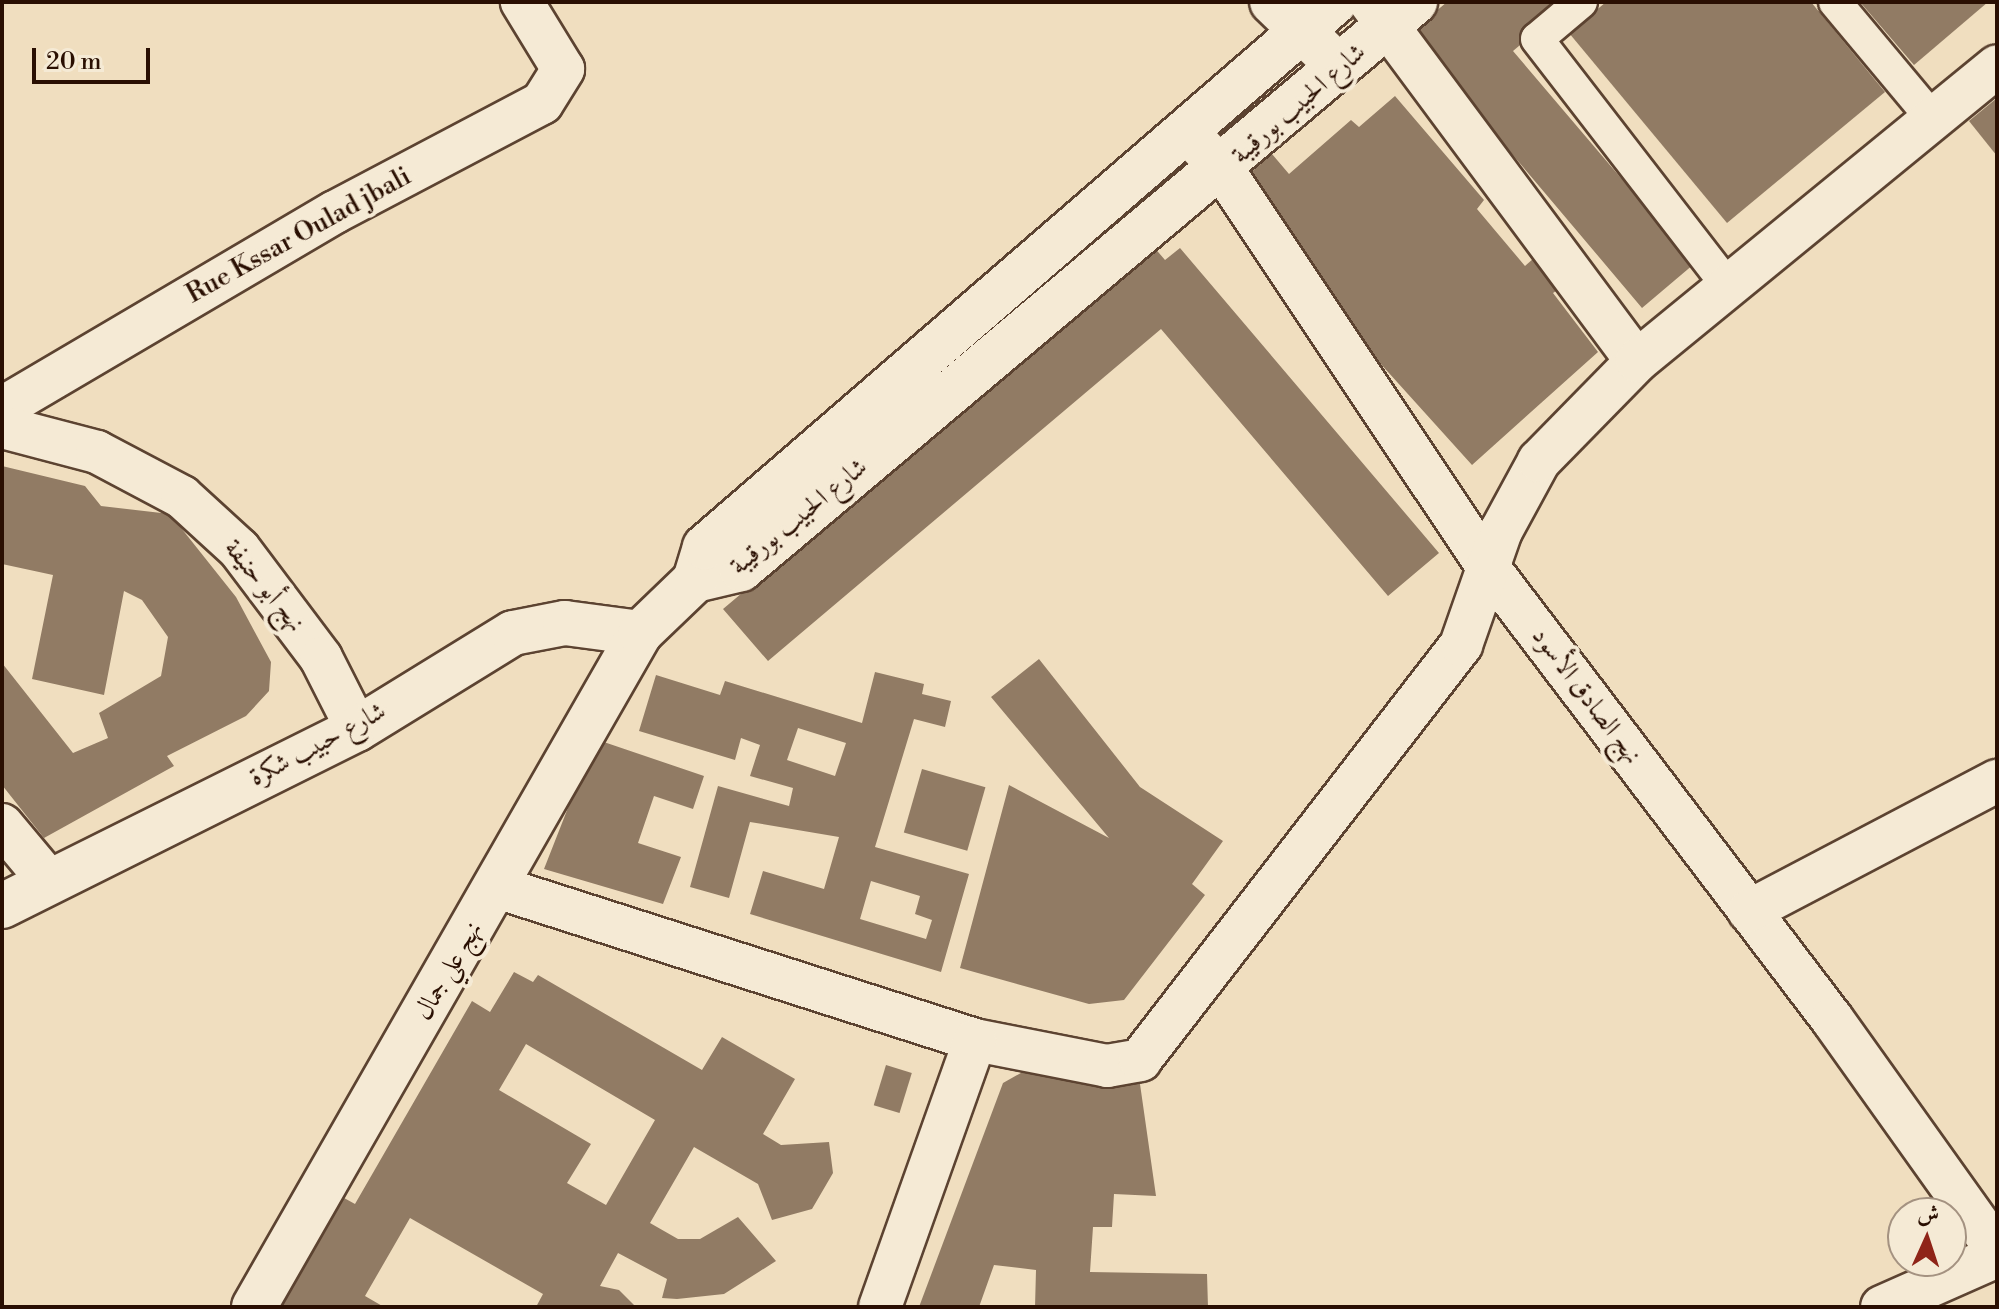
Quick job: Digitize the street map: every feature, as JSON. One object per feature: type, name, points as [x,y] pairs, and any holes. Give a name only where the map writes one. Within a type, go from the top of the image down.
[{"type":"street","name":"Rue Kssar Oulad jbali","points":[[2,408],[335,212],[542,103],[561,82],[551,48],[522,2]]},
{"type":"street","points":[[1272,2],[1321,18],[1340,70]]},
{"type":"street","points":[[1581,2],[1537,39],[1729,287]]},
{"type":"street","points":[[1835,2],[1933,119]]},
{"type":"street","points":[[1391,11],[1637,361]]},
{"type":"street","name":"شارع الحبيب بورقيبة","points":[[695,580],[741,569],[1340,70],[1391,11]]},
{"type":"street","name":"شارع الحبيب بورقيبة","points":[[695,580],[705,547],[728,521],[1189,134],[1321,18]]},
{"type":"street","points":[[497,887],[975,1040],[1107,1066],[1151,1054],[1461,645],[1488,567],[1539,461],[1637,361],[1997,66]]},
{"type":"street","name":"نهج الصادق الأسود","points":[[1189,134],[1223,170],[1488,567],[1749,911],[1997,1253]]},
{"type":"street","name":"نهج أبو حنيفة","points":[[2,427],[97,452],[182,497],[239,549],[321,658],[357,729]]},
{"type":"street","name":"نهج علي جمال","points":[[254,1307],[640,633],[695,580]]},
{"type":"street","name":"شارع حبيب شكرة","points":[[2,906],[48,880],[357,729],[513,633],[565,623],[640,633]]},
{"type":"street","points":[[1749,911],[1997,781]]},
{"type":"street","points":[[2,825],[48,880]]},
{"type":"street","points":[[880,1307],[975,1040]]},
{"type":"street","points":[[1882,1307],[1997,1253]]},
{"type":"building","points":[[1447,2],[1571,2],[1513,51],[1694,264],[1642,308],[1410,33]]},
{"type":"building","points":[[1606,2],[1811,2],[1885,92],[1727,223],[1569,33]]},
{"type":"building","points":[[1860,2],[1988,2],[1914,65]]},
{"type":"building","points":[[1395,96],[1484,200],[1477,209],[1525,266],[1534,258],[1559,289],[1553,293],[1598,352],[1472,465],[1379,362],[1372,365],[1225,195],[1272,154],[1289,174],[1351,120],[1359,127]]},
{"type":"building","points":[[1997,98],[1997,156],[1969,121]]},
{"type":"building","points":[[1153,246],[1165,260],[1180,248],[1439,553],[1388,596],[1161,329],[768,661],[723,609]]},
{"type":"building","points":[[2,466],[85,486],[101,506],[170,514],[236,597],[271,662],[269,691],[246,716],[167,756],[174,766],[44,838],[2,785],[2,663],[73,753],[108,738],[99,713],[161,676],[168,637],[142,600],[124,591],[104,695],[32,679],[53,575],[2,564]]},
{"type":"building","points":[[1039,659],[1140,787],[1223,841],[1192,884],[1205,895],[1124,1000],[1089,1004],[960,968],[1009,785],[1109,838],[991,697]]},
{"type":"building","points":[[875,672],[924,684],[922,694],[951,701],[945,727],[914,719],[875,847],[969,874],[941,972],[750,914],[763,871],[824,889],[839,837],[750,822],[729,898],[690,887],[718,786],[789,806],[793,788],[750,776],[760,745],[741,738],[735,760],[639,731],[656,675],[720,695],[725,681],[862,723]],"holes":[[[798,728],[846,743],[835,776],[787,760]],[[871,881],[920,896],[915,914],[932,920],[926,939],[860,919]]]},
{"type":"building","points":[[595,739],[704,776],[693,809],[654,796],[638,843],[681,857],[663,904],[544,869]]},
{"type":"building","points":[[922,769],[985,787],[967,851],[904,832]]},
{"type":"building","points":[[514,972],[533,982],[538,975],[702,1070],[722,1037],[795,1079],[763,1134],[781,1145],[829,1142],[833,1173],[812,1209],[772,1220],[758,1184],[694,1147],[650,1223],[678,1239],[700,1239],[738,1217],[776,1261],[724,1294],[677,1299],[662,1298],[667,1279],[618,1253],[600,1286],[619,1290],[636,1307],[536,1307],[543,1294],[410,1218],[365,1296],[384,1307],[269,1307],[335,1193],[355,1204],[472,1001],[490,1012]],"holes":[[[526,1044],[655,1120],[606,1205],[567,1183],[591,1144],[499,1090]]]},
{"type":"building","points":[[1042,1061],[1140,1084],[1156,1196],[1114,1194],[1112,1227],[1093,1227],[1090,1272],[1207,1274],[1208,1307],[1035,1307],[1036,1270],[994,1265],[979,1307],[919,1307],[1003,1083]]},
{"type":"building","points":[[886,1065],[912,1073],[900,1113],[874,1105]]}]
